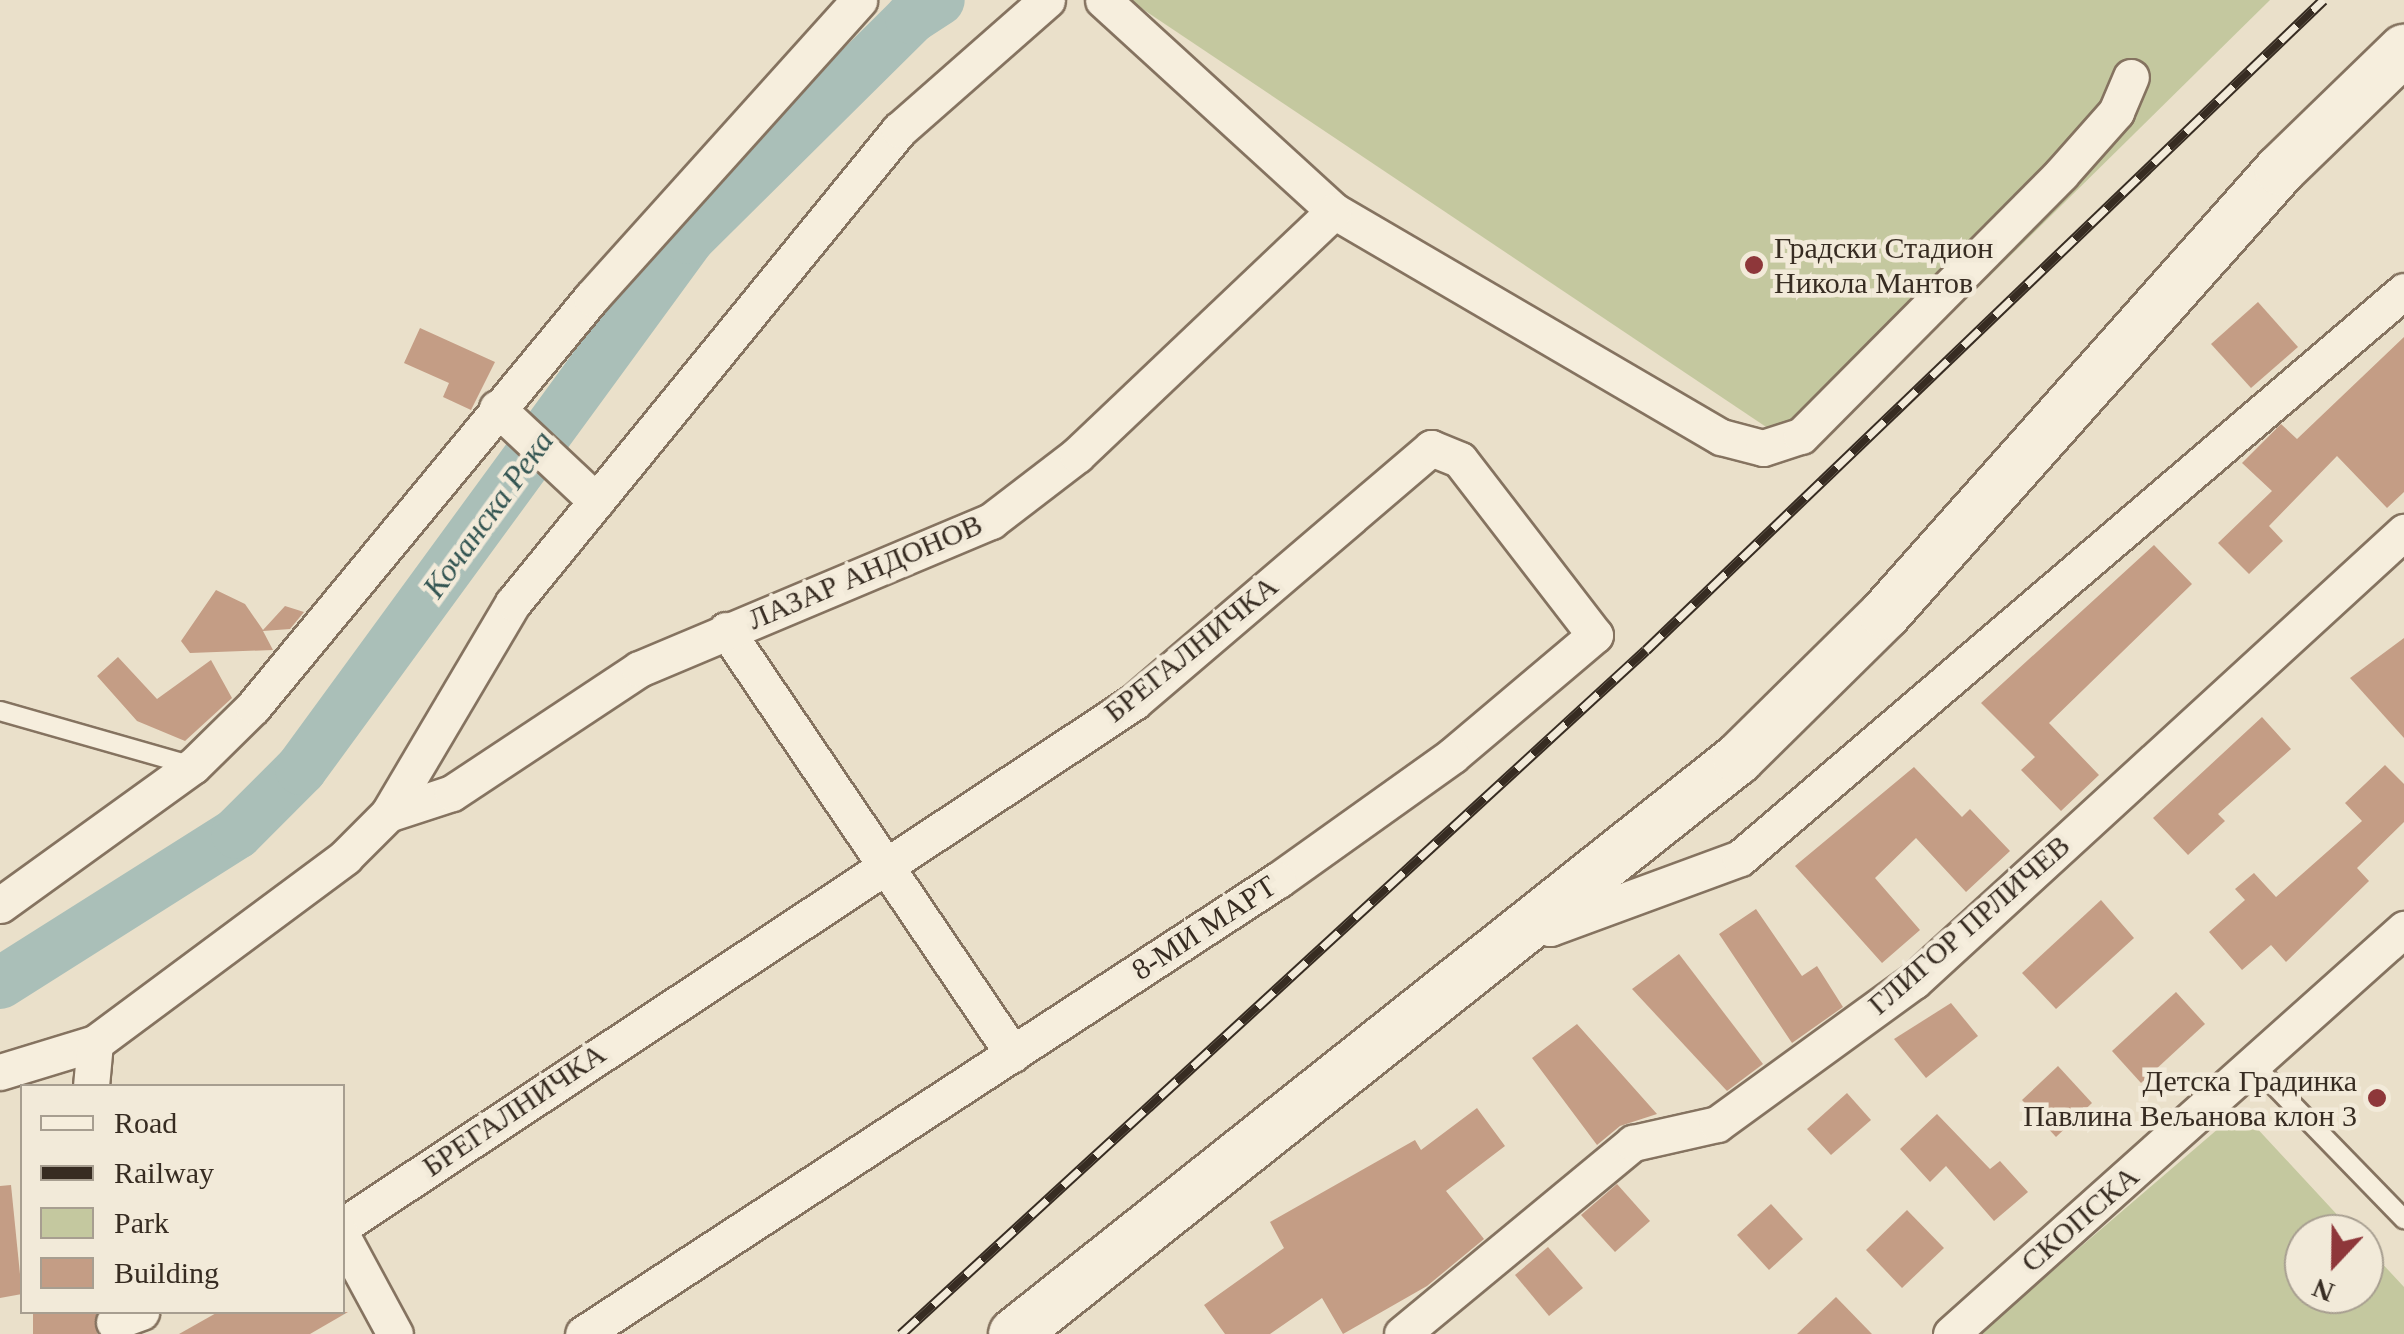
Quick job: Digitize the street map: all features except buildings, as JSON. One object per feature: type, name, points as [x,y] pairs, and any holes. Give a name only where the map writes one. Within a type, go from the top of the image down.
[{"type":"street","points":[[0,905],[194,766],[332,619],[497,408],[735,129],[859,0]]},
{"type":"street","name":"ЛАЗАР АНДОНОВ","points":[[0,1072],[95,1043],[345,857],[388,814],[473,659],[596,501],[899,130],[1047,0]]},
{"type":"street","points":[[1103,0],[1334,211],[1721,437],[1763,448],[1801,436],[1822,416],[2099,134],[2131,76]]},
{"type":"street","points":[[1014,1334],[1738,759],[1884,614],[2280,170],[2404,50]]},
{"type":"street","name":"ЛАЗАР АНДОНОВ","points":[[388,814],[452,793],[597,694],[726,630],[878,572],[1032,494],[1334,211]]},
{"type":"street","points":[[1535,923],[1550,928],[1740,858],[2404,291]]},
{"type":"street","points":[[497,408],[596,501]]},
{"type":"street","name":"БРЕГАЛНИЧКА","points":[[345,1224],[884,862],[1134,702],[1431,448]]},
{"type":"street","name":"8-МИ МАРТ","points":[[583,1334],[1013,1054],[1436,767],[1595,635],[1460,460],[1431,448]]},
{"type":"street","name":"ГЛИГОР ПРЛИЧЕВ","points":[[1402,1334],[1634,1144],[1716,1124],[1914,981],[2404,532]]},
{"type":"street","points":[[726,630],[1013,1054]]},
{"type":"street","name":"СКОПСКА","points":[[1952,1334],[2404,929]]},
{"type":"street","points":[[91,1084],[95,1043]]},
{"type":"street","points":[[345,1241],[396,1334]]},
{"type":"lane","points":[[0,711],[194,766]]},
{"type":"lane","points":[[2255,1066],[2404,1219]]},
{"type":"green space","name":"Градски Стадион Никола Мантов","points":[[1129,0],[2270,0],[1808,455]]},
{"type":"green space","points":[[2240,1110],[2336,1214],[2284,1214],[2284,1314],[2384,1314],[2384,1266],[2404,1287],[2404,1334],[1979,1334]]},
{"type":"waterway","name":"Кочанска Река","points":[[0,983],[237,833],[301,769],[689,238],[911,18],[939,0]]},
{"type":"railway","points":[[901,1334],[1646,650],[2323,0]]},
{"type":"place","name":"Градски Стадион Никола Мантов","points":[[1754,265]]},
{"type":"place","name":"Детска Градинка Павлина Вељанова клон 3","points":[[2377,1098]]}]
